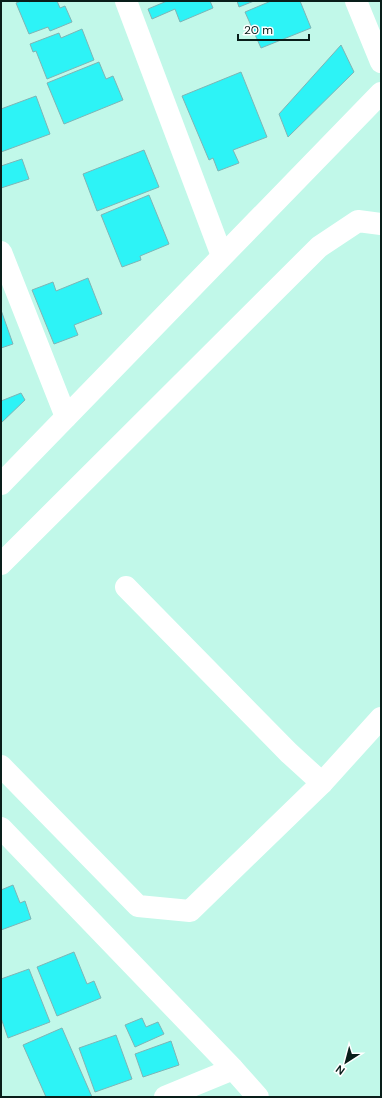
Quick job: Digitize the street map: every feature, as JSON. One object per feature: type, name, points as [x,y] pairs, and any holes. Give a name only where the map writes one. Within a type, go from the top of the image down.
[{"type":"street","points":[[126,1],[222,256]]},
{"type":"street","points":[[356,1],[381,62]]},
{"type":"street","points":[[1,484],[381,93]]},
{"type":"street","points":[[1,564],[319,247],[358,222],[381,224]]},
{"type":"street","points":[[1,252],[66,417]]},
{"type":"street","points":[[126,587],[290,753],[322,783]]},
{"type":"street","points":[[1,766],[138,906],[190,911],[322,783],[381,718]]},
{"type":"street","points":[[1,828],[233,1069],[258,1097]]},
{"type":"street","points":[[165,1097],[233,1069]]},
{"type":"building","points":[[21,1],[57,1],[60,8],[65,6],[72,22],[50,31],[48,27],[29,34],[16,3]]},
{"type":"building","points":[[167,1],[210,1],[213,8],[180,22],[175,9],[152,19],[148,9]]},
{"type":"building","points":[[237,1],[254,1],[239,7]]},
{"type":"building","points":[[271,1],[300,1],[311,28],[261,48],[245,12]]},
{"type":"building","points":[[82,29],[94,60],[47,79],[36,51],[33,52],[30,44],[59,33],[61,38]]},
{"type":"building","points":[[341,45],[354,72],[288,137],[279,114]]},
{"type":"building","points":[[99,62],[106,79],[113,76],[123,100],[64,124],[47,83]]},
{"type":"building","points":[[241,72],[267,137],[233,150],[239,163],[218,171],[213,158],[209,160],[182,96]]},
{"type":"building","points":[[36,96],[50,134],[1,152],[1,109]]},
{"type":"building","points":[[144,150],[159,187],[97,211],[83,174]]},
{"type":"building","points":[[22,159],[29,179],[1,188],[1,166]]},
{"type":"building","points":[[149,195],[169,244],[140,256],[141,260],[122,267],[101,215]]},
{"type":"building","points":[[88,278],[102,314],[74,325],[78,335],[54,344],[32,290],[53,282],[56,291]]},
{"type":"building","points":[[1,310],[13,344],[1,348]]},
{"type":"building","points":[[21,393],[25,400],[1,423],[1,401]]},
{"type":"building","points":[[13,885],[20,903],[25,901],[31,919],[1,930],[1,890]]},
{"type":"building","points":[[74,952],[87,984],[94,981],[101,998],[57,1016],[37,967]]},
{"type":"building","points":[[29,969],[50,1022],[8,1038],[1,1018],[1,979]]},
{"type":"building","points":[[142,1018],[146,1027],[158,1022],[164,1034],[135,1047],[125,1025]]},
{"type":"building","points":[[62,1028],[92,1097],[46,1097],[23,1045]]},
{"type":"building","points":[[116,1035],[132,1079],[95,1092],[79,1048]]},
{"type":"building","points":[[171,1041],[179,1065],[143,1077],[135,1054]]}]
